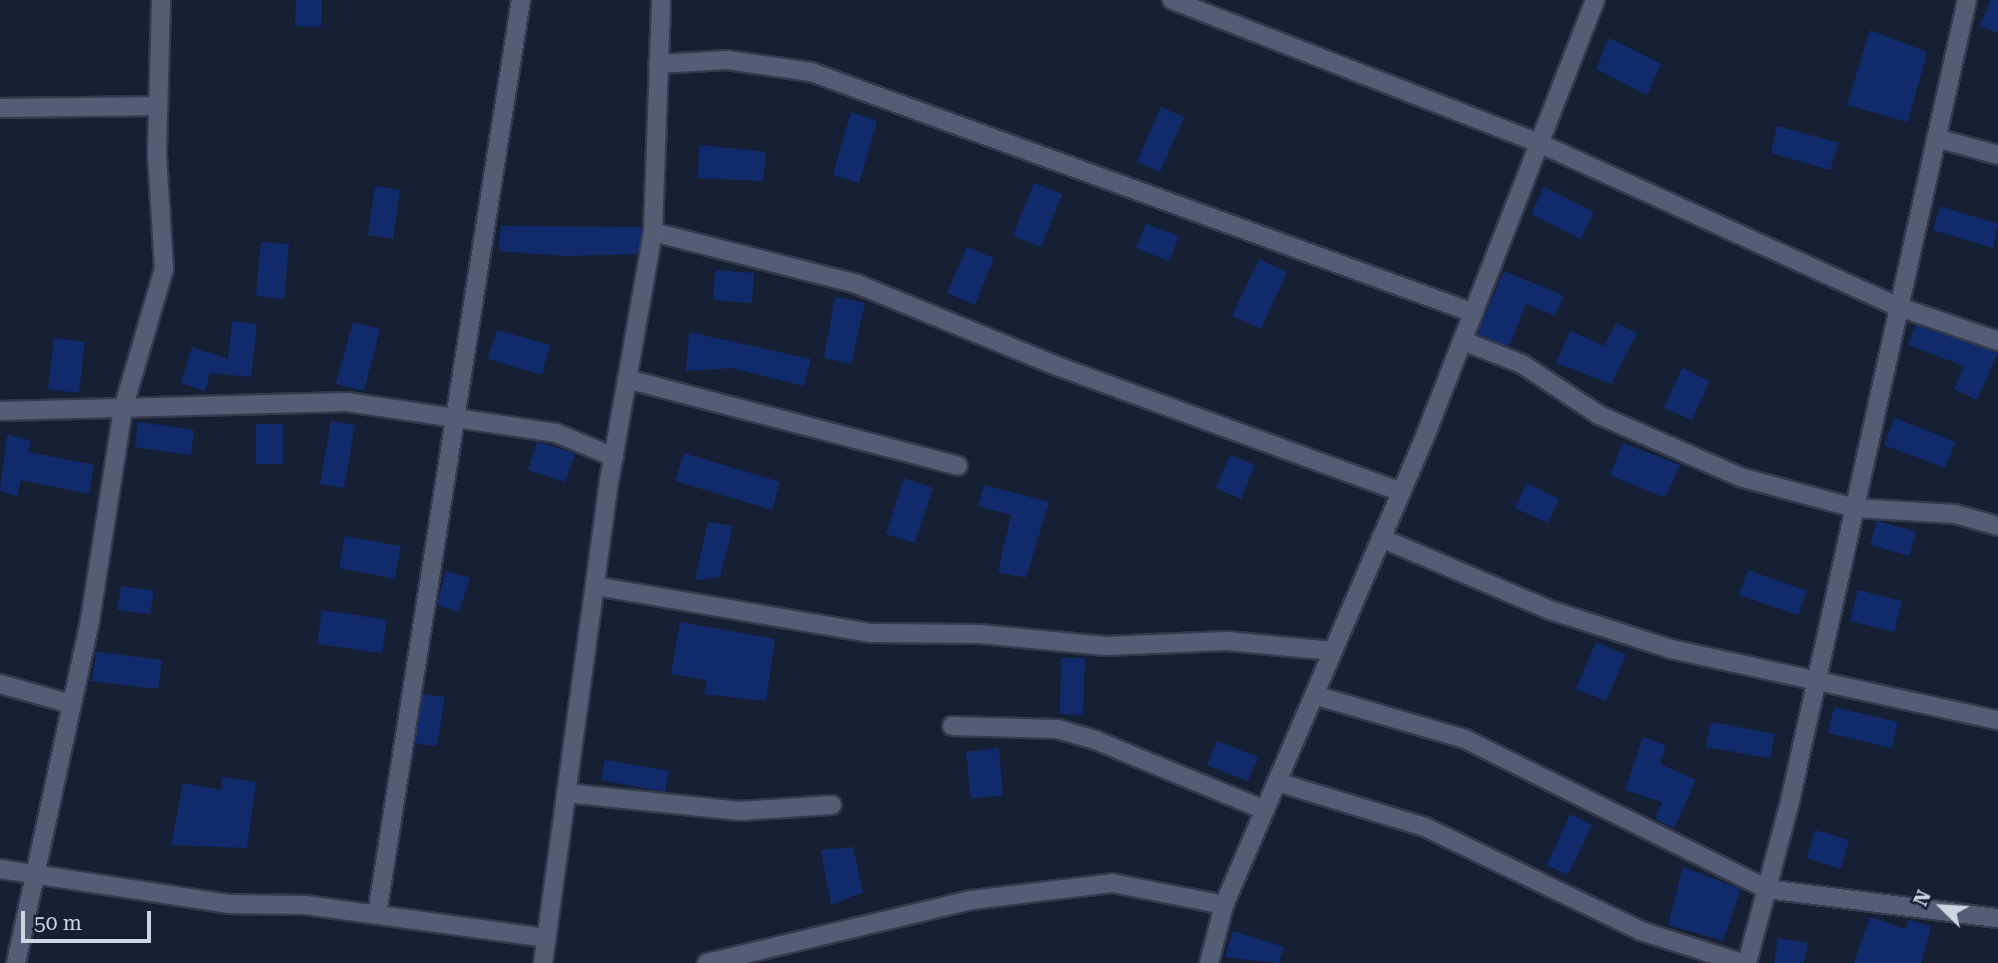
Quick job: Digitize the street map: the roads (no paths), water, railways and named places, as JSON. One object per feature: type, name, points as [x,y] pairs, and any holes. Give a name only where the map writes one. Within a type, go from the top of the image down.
[{"type":"street","points":[[16,963],[32,875],[71,704],[123,409],[164,270],[157,106],[161,0]]},
{"type":"street","points":[[377,914],[452,415],[521,0]]},
{"type":"street","points":[[543,963],[614,457],[653,232],[661,0]]},
{"type":"street","points":[[1172,0],[1541,144],[1899,307],[1998,341]]},
{"type":"street","points":[[1209,963],[1224,905],[1463,341],[1595,0]]},
{"type":"street","points":[[1747,963],[1817,678],[1967,0]]},
{"type":"street","points":[[658,64],[727,60],[811,72],[1474,313]]},
{"type":"street","points":[[0,108],[157,106]]},
{"type":"street","points":[[1936,138],[1998,155]]},
{"type":"street","points":[[653,232],[857,284],[1057,366],[1401,492]]},
{"type":"street","points":[[1463,341],[1522,364],[1599,415],[1679,454],[1855,508],[1955,514],[1998,526]]},
{"type":"street","points":[[627,379],[958,466]]},
{"type":"street","points":[[0,411],[347,402],[452,415],[556,433],[614,457]]},
{"type":"street","points":[[1381,538],[1550,610],[1671,649],[1817,678],[1998,720]]},
{"type":"street","points":[[595,586],[871,633],[980,634],[1105,646],[1227,641],[1333,651]]},
{"type":"street","points":[[0,684],[71,704]]},
{"type":"street","points":[[1314,695],[1465,738],[1767,889],[1998,918]]},
{"type":"street","points":[[952,726],[1057,729],[1265,810]]},
{"type":"street","points":[[1277,782],[1368,815],[1425,827],[1642,932],[1741,963]]},
{"type":"street","points":[[566,793],[740,811],[832,805]]},
{"type":"street","points":[[0,869],[229,904],[377,914],[546,938]]},
{"type":"street","points":[[707,963],[972,900],[1112,883],[1224,905]]}]
